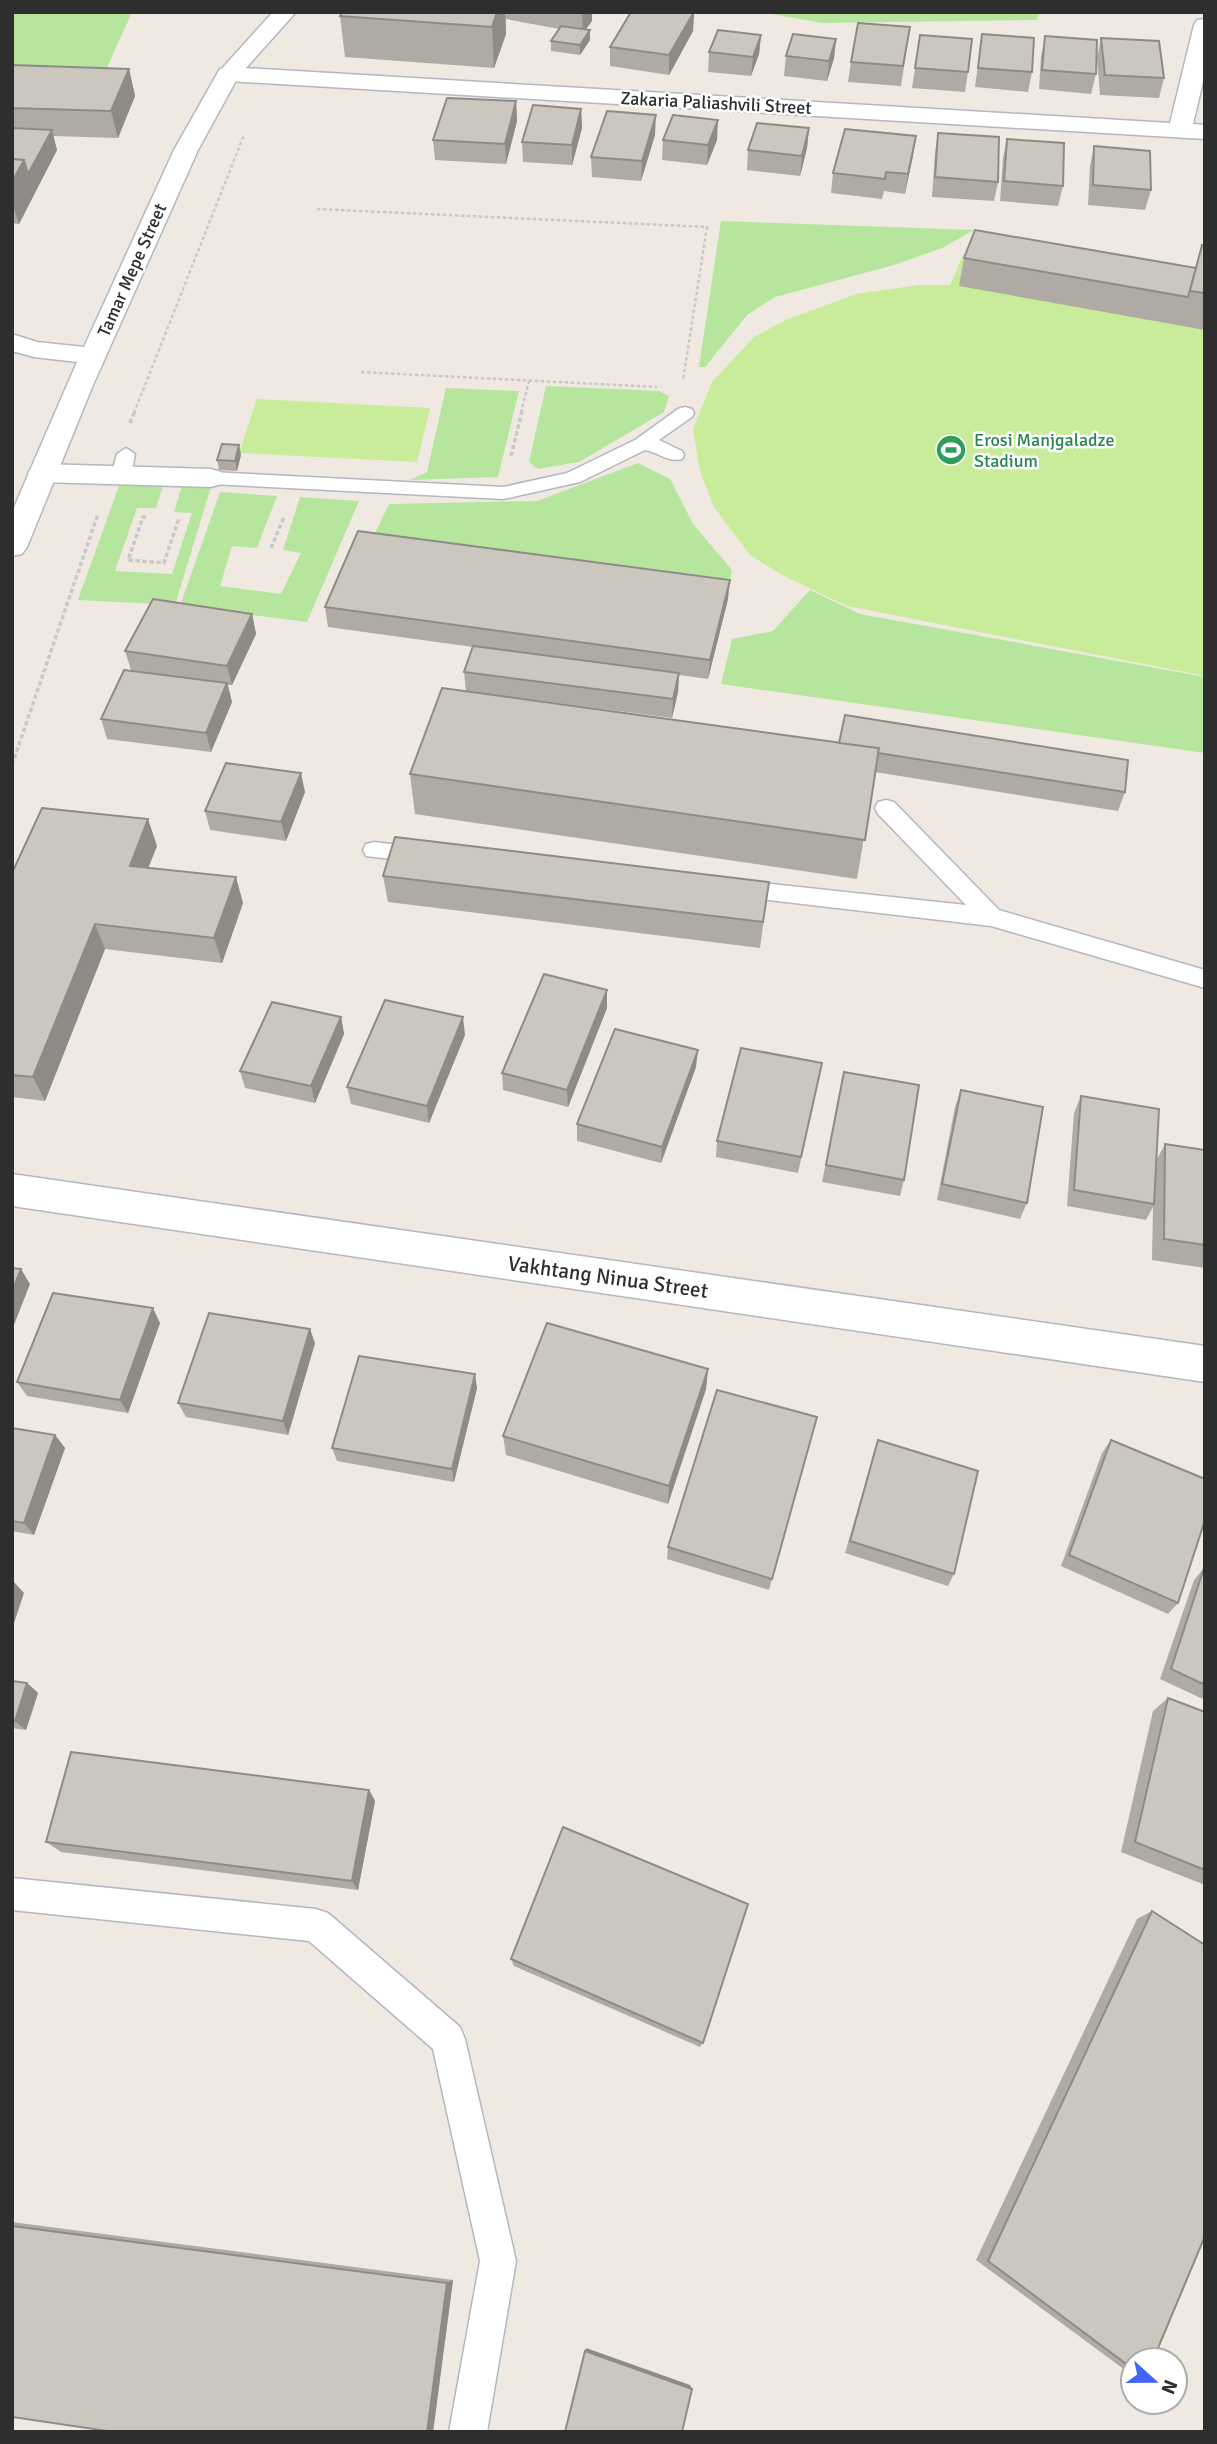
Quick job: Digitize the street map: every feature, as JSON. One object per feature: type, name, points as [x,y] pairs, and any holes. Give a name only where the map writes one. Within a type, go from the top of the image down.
[{"type":"street","name":"Tamar Mepe Street","points":[[12,547],[93,356],[186,150],[228,74],[285,12]]},
{"type":"street","points":[[1180,130],[1205,26]]},
{"type":"street","name":"Zakaria Paliashvili Street","points":[[228,74],[1205,131]]},
{"type":"street","points":[[12,342],[34,349],[93,356]]},
{"type":"street","points":[[42,474],[119,469],[175,478],[211,478]]},
{"type":"street","name":"Vakhtang Ninua Street","points":[[12,1190],[1205,1364]]},
{"type":"lane","points":[[211,478],[503,493],[573,478],[642,443],[685,413]]},
{"type":"lane","points":[[642,443],[659,446],[675,455]]},
{"type":"lane","points":[[887,808],[990,917]]},
{"type":"lane","points":[[374,850],[442,857]]},
{"type":"lane","points":[[716,887],[990,917],[1205,979]]},
{"type":"lane","points":[[12,1894],[316,1925],[448,2039],[498,2261],[468,2432]]},
{"type":"path","points":[[12,765],[119,469],[147,375],[270,76]]},
{"type":"path","points":[[317,209],[707,227],[681,387]]},
{"type":"path","points":[[361,372],[667,387]]},
{"type":"path","points":[[503,493],[529,382]]},
{"type":"path","points":[[162,517],[175,478]]},
{"type":"path","points":[[143,517],[162,517],[181,518],[164,563],[128,560],[143,517]]},
{"type":"green space","points":[[12,12],[132,12],[104,74],[12,68]]},
{"type":"green space","points":[[761,12],[1040,12],[1037,20],[823,23]]},
{"type":"green space","points":[[721,221],[974,230],[942,248],[894,265],[775,297],[747,315],[705,367],[699,367]]},
{"type":"green space","name":"Erosi Manjgaladze Stadium","points":[[963,255],[1169,290],[1205,276],[1205,676],[847,606],[784,576],[750,555],[714,507],[700,471],[693,429],[712,382],[754,337],[786,320],[856,294],[919,285],[950,285]]},
{"type":"green space","points":[[546,386],[659,391],[669,396],[664,412],[579,462],[538,469],[529,462]]},
{"type":"green space","points":[[446,388],[519,391],[498,477],[410,480],[427,472]]},
{"type":"green space","points":[[257,399],[430,408],[417,462],[239,453]]},
{"type":"green space","points":[[638,463],[670,479],[693,524],[732,570],[729,588],[369,546],[389,504],[537,501]]},
{"type":"green space","points":[[120,483],[163,485],[156,508],[137,508],[115,571],[172,574],[192,513],[174,512],[182,486],[211,487],[175,605],[78,600]]},
{"type":"green space","points":[[220,492],[277,496],[257,548],[232,546],[220,586],[281,594],[301,553],[283,550],[300,497],[359,501],[307,622],[180,606]]},
{"type":"green space","points":[[810,590],[860,614],[1205,677],[1205,753],[721,684],[732,639],[773,631]]},
{"type":"building","points":[[342,12],[497,12],[492,27],[340,16]]},
{"type":"building","points":[[631,12],[694,12],[669,55],[610,47]]},
{"type":"building","points":[[858,23],[910,27],[903,66],[851,62]]},
{"type":"building","points":[[561,26],[590,30],[580,45],[551,41]]},
{"type":"building","points":[[718,30],[761,35],[753,57],[709,52]]},
{"type":"building","points":[[793,34],[836,39],[829,61],[786,56]]},
{"type":"building","points":[[982,34],[1034,38],[1032,72],[978,68]]},
{"type":"building","points":[[920,35],[972,39],[968,72],[915,68]]},
{"type":"building","points":[[1045,36],[1097,40],[1096,74],[1042,70]]},
{"type":"building","points":[[1101,38],[1159,41],[1164,78],[1105,75]]},
{"type":"building","points":[[12,65],[129,69],[111,111],[12,108]]},
{"type":"building","points":[[447,98],[516,101],[505,144],[433,140]]},
{"type":"building","points":[[533,105],[581,109],[572,145],[522,142]]},
{"type":"building","points":[[607,111],[656,115],[642,161],[591,157]]},
{"type":"building","points":[[673,115],[718,120],[708,145],[663,140]]},
{"type":"building","points":[[757,123],[809,128],[802,156],[748,150]]},
{"type":"building","points":[[12,128],[52,130],[28,174],[24,160],[12,159]]},
{"type":"building","points":[[845,129],[916,136],[908,174],[886,172],[885,179],[833,173]]},
{"type":"building","points":[[938,133],[999,137],[998,182],[935,177]]},
{"type":"building","points":[[1007,139],[1064,143],[1063,186],[1004,181]]},
{"type":"building","points":[[1094,146],[1150,151],[1151,190],[1093,185]]},
{"type":"building","points":[[12,159],[24,160],[12,182]]},
{"type":"building","points":[[975,230],[1196,268],[1188,297],[964,258]]},
{"type":"building","points":[[1202,245],[1205,245],[1205,293],[1190,291]]},
{"type":"building","points":[[222,444],[239,445],[235,461],[217,460]]},
{"type":"building","points":[[358,531],[730,580],[710,660],[325,607]]},
{"type":"building","points":[[153,599],[252,614],[227,666],[125,651]]},
{"type":"building","points":[[473,646],[679,673],[673,699],[464,672]]},
{"type":"building","points":[[124,670],[227,683],[206,733],[101,719]]},
{"type":"building","points":[[442,688],[879,748],[865,840],[410,774]]},
{"type":"building","points":[[845,715],[1128,760],[1125,792],[878,753],[879,748],[839,743]]},
{"type":"building","points":[[226,763],[301,773],[281,822],[205,811]]},
{"type":"building","points":[[42,808],[148,819],[130,866],[236,877],[214,938],[95,924],[33,1077],[12,1075],[12,873]]},
{"type":"building","points":[[395,837],[769,882],[763,922],[383,876]]},
{"type":"building","points":[[544,974],[607,990],[567,1090],[502,1073]]},
{"type":"building","points":[[385,1000],[463,1017],[427,1106],[347,1087]]},
{"type":"building","points":[[272,1002],[341,1017],[311,1086],[240,1071]]},
{"type":"building","points":[[615,1029],[698,1050],[662,1147],[577,1124]]},
{"type":"building","points":[[741,1048],[822,1063],[801,1157],[717,1141]]},
{"type":"building","points":[[844,1072],[919,1085],[904,1180],[826,1165]]},
{"type":"building","points":[[961,1090],[1043,1107],[1027,1203],[942,1184]]},
{"type":"building","points":[[1081,1096],[1159,1109],[1154,1204],[1074,1190]]},
{"type":"building","points":[[1165,1144],[1205,1150],[1205,1245],[1164,1239]]},
{"type":"building","points":[[12,1268],[21,1269],[12,1291]]},
{"type":"building","points":[[53,1293],[153,1308],[120,1400],[17,1382]]},
{"type":"building","points":[[209,1313],[310,1329],[283,1421],[178,1403]]},
{"type":"building","points":[[547,1323],[708,1369],[669,1486],[503,1436]]},
{"type":"building","points":[[359,1356],[475,1374],[452,1469],[332,1448]]},
{"type":"building","points":[[717,1390],[817,1417],[772,1579],[668,1547]]},
{"type":"building","points":[[12,1428],[55,1435],[24,1523],[12,1521]]},
{"type":"building","points":[[878,1440],[978,1471],[954,1574],[850,1541]]},
{"type":"building","points":[[1111,1440],[1205,1479],[1205,1520],[1178,1603],[1069,1555]]},
{"type":"building","points":[[1205,1569],[1205,1685],[1171,1669]]},
{"type":"building","points":[[12,1681],[27,1683],[15,1721],[12,1720]]},
{"type":"building","points":[[1168,1698],[1205,1712],[1205,1870],[1135,1842]]},
{"type":"building","points":[[71,1752],[369,1790],[352,1881],[46,1842]]},
{"type":"building","points":[[563,1827],[748,1904],[703,2043],[511,1959]]},
{"type":"building","points":[[1152,1911],[1205,1945],[1205,2236],[1159,2346],[1119,2346],[1119,2359],[988,2261]]},
{"type":"building","points":[[12,2226],[447,2283],[427,2432],[114,2432],[12,2417]]},
{"type":"building","points":[[585,2351],[692,2389],[682,2432],[565,2432]]},
{"type":"place","name":"Erosi Manjgaladze Stadium","points":[[951,450]]}]
